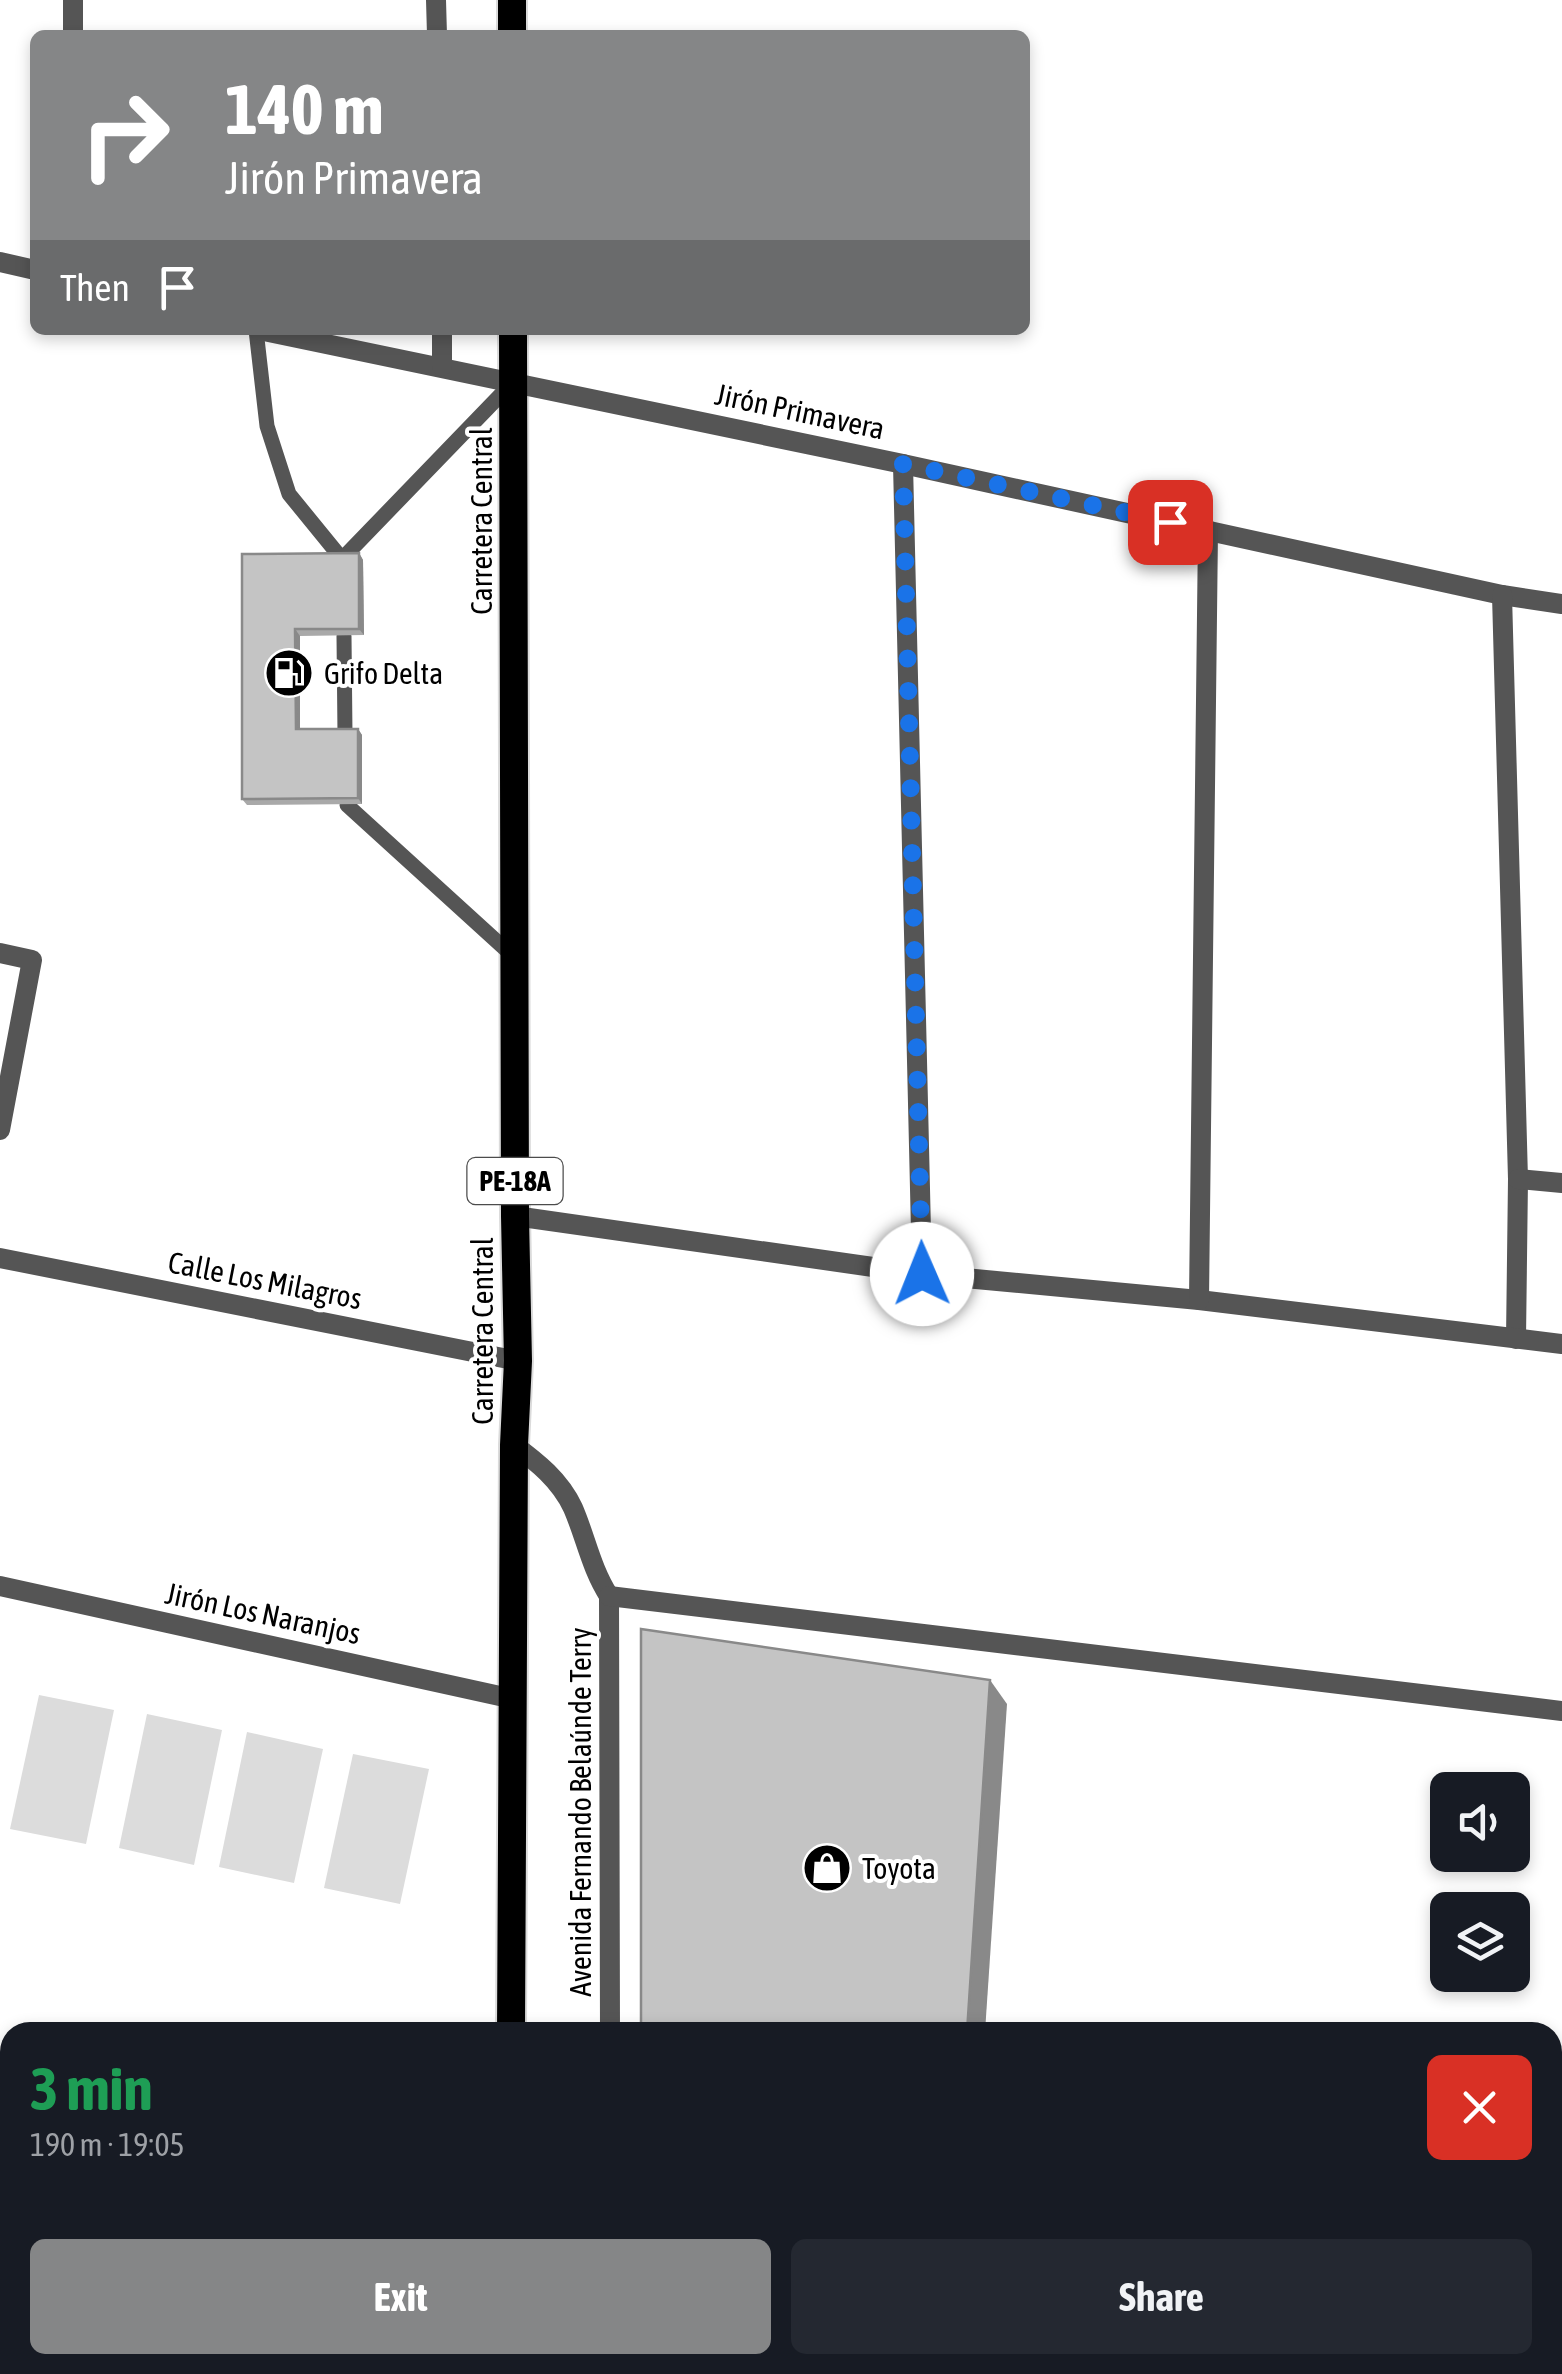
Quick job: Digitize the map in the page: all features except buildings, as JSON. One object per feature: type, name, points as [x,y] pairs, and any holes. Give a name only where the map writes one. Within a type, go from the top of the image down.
[{"type":"highway","points":[[512,0],[512,30]]},
{"type":"highway","name":"Carretera Central","points":[[511,2022],[514,1444],[518,1360],[514,1216],[513,335]]},
{"type":"street","points":[[73,0],[73,30]]},
{"type":"street","points":[[436,0],[437,30]]},
{"type":"street","points":[[0,262],[30,269]]},
{"type":"street","name":"Jirón Primavera","points":[[283,335],[903,464],[1502,595],[1562,604]]},
{"type":"street","points":[[442,335],[442,366]]},
{"type":"street","points":[[903,464],[922,1274]]},
{"type":"street","points":[[1198,1300],[1208,530]]},
{"type":"street","points":[[1502,595],[1518,1178],[1516,1340]]},
{"type":"street","points":[[0,953],[32,960],[0,1130]]},
{"type":"street","points":[[1518,1178],[1562,1183]]},
{"type":"street","points":[[514,1216],[922,1274],[1198,1300],[1562,1344]]},
{"type":"street","name":"Calle Los Milagros","points":[[0,1258],[518,1360]]},
{"type":"street","name":"Avenida Fernando Belaúnde Terry","points":[[514,1444],[548,1470],[572,1506],[594,1574],[609,1596],[610,2022]]},
{"type":"street","name":"Jirón Los Naranjos","points":[[0,1586],[513,1699]]},
{"type":"street","points":[[609,1596],[1562,1712]]},
{"type":"lane","points":[[258,335],[267,426],[290,494],[342,559],[513,382]]},
{"type":"lane","points":[[344,636],[345,735]]},
{"type":"lane","points":[[348,805],[514,957]]},
{"type":"shaded area","points":[[39,1695],[114,1710],[86,1844],[10,1829]]},
{"type":"shaded area","points":[[147,1714],[222,1730],[194,1865],[119,1848]]},
{"type":"shaded area","points":[[247,1732],[323,1749],[294,1883],[219,1867]]},
{"type":"shaded area","points":[[353,1754],[429,1769],[400,1904],[324,1888]]},
{"type":"place","name":"Grifo Delta","points":[[289,673]]},
{"type":"place","name":"Toyota","points":[[827,1868]]},
{"type":"route","points":[[922,1274],[903,464],[1170,522]]}]
